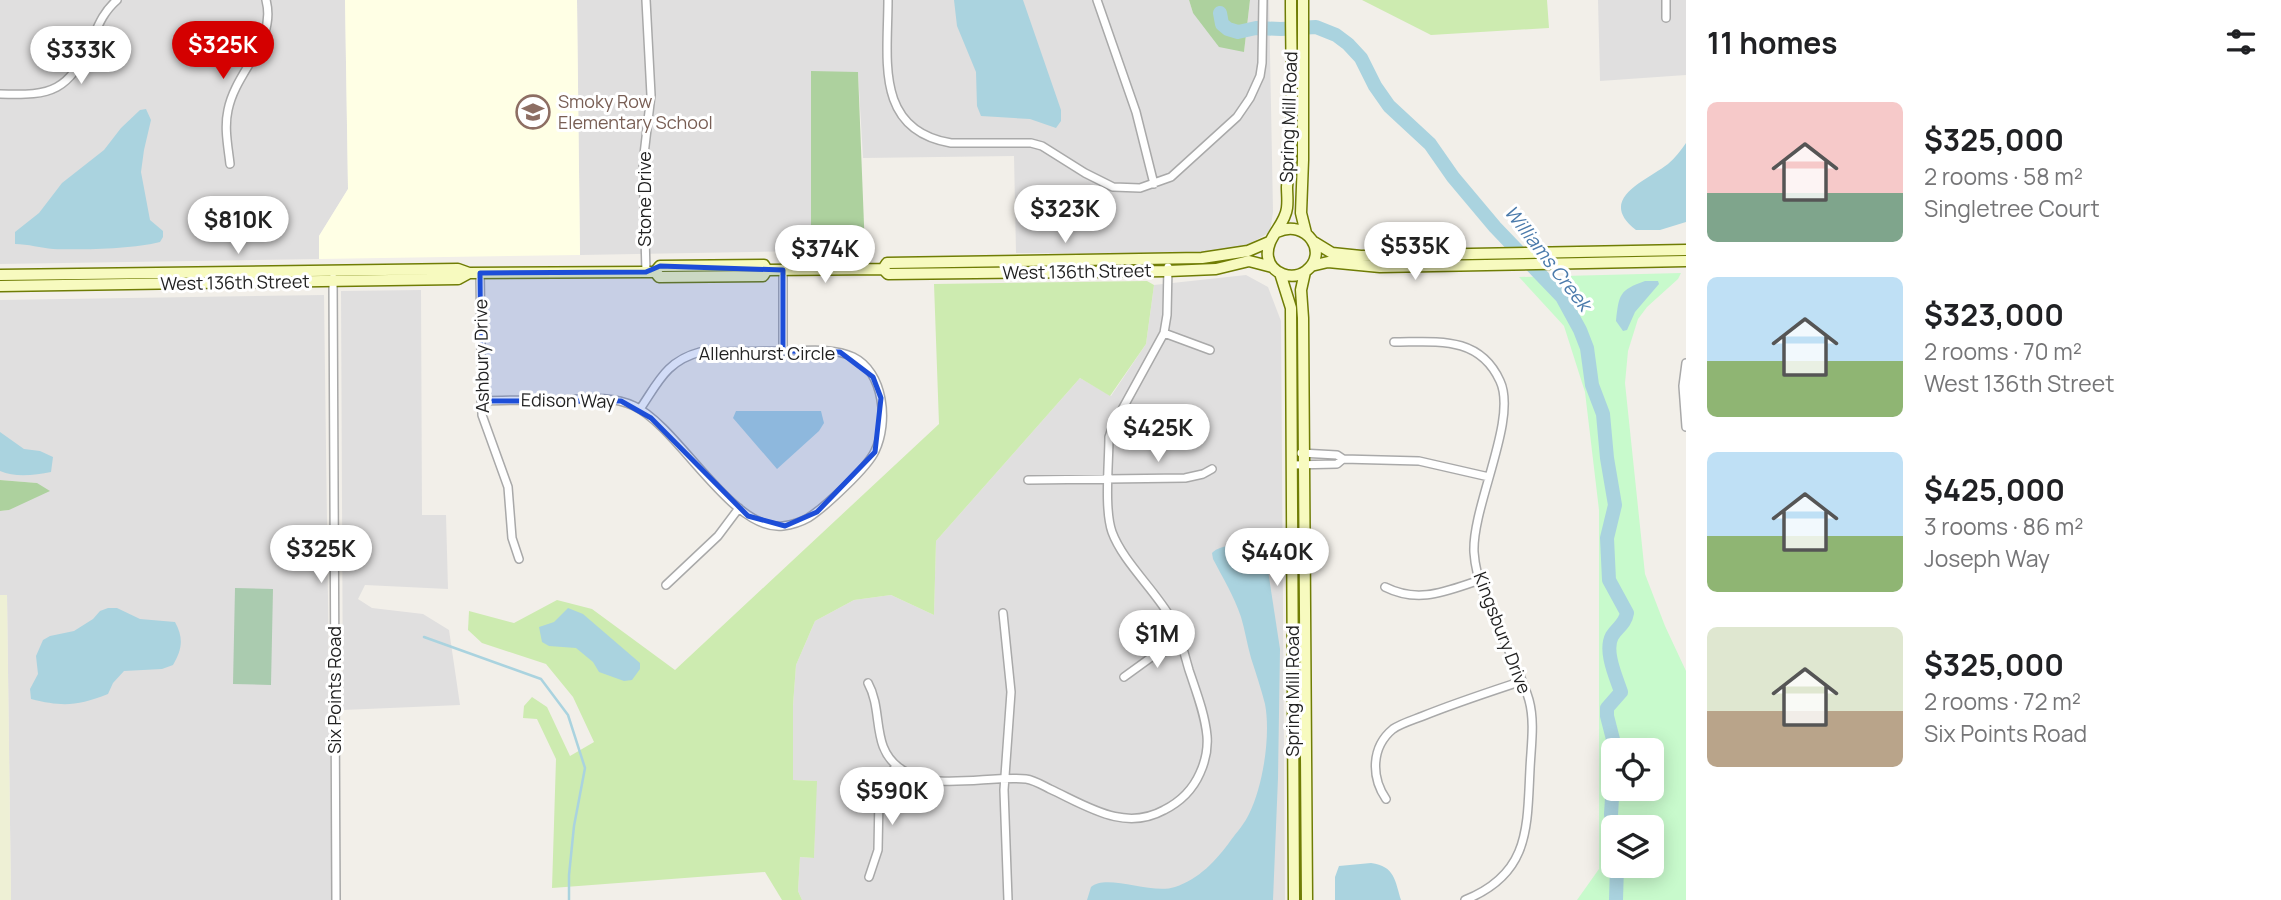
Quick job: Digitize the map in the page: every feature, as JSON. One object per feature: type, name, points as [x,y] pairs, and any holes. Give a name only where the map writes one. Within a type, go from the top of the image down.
[{"type":"street","points":[[0,94],[43,93],[64,83],[76,69],[103,15],[117,0]]},
{"type":"street","points":[[230,164],[226,130],[228,109],[239,79],[266,33],[269,13],[266,0]]},
{"type":"street","name":"Stone Drive","points":[[646,0],[651,95],[643,151],[650,272]]},
{"type":"street","points":[[888,0],[890,90],[901,116],[911,127],[938,141],[951,143],[1031,143],[1042,146],[1113,187],[1140,188],[1171,177],[1244,108],[1250,99],[1260,76],[1264,33],[1263,0]]},
{"type":"street","points":[[1097,0],[1136,112],[1154,184]]},
{"type":"street","name":"Spring Mill Road","points":[[1278,232],[1287,210],[1291,155],[1292,0]]},
{"type":"street","name":"Spring Mill Road","points":[[1303,0],[1301,213],[1306,233]]},
{"type":"street","points":[[1666,0],[1666,18]]},
{"type":"street","points":[[1686,250],[1430,256],[1348,255],[1329,252],[1314,243],[1306,233],[1292,228],[1278,232],[1269,242],[1268,255],[1276,270],[1293,276],[1328,262],[1380,267],[1686,261]]},
{"type":"street","name":"West 136th Street","points":[[883,269],[887,263],[1168,259],[1236,254],[1269,242]]},
{"type":"street","points":[[1308,269],[1315,255],[1314,243]]},
{"type":"street","points":[[868,683],[877,705],[880,740],[887,755],[910,775],[927,779],[1032,780],[1100,814],[1113,817],[1140,818],[1153,815],[1173,805],[1188,792],[1199,776],[1207,747],[1203,718],[1172,620],[1111,531],[1109,480],[1109,437],[1113,426],[1164,333],[1168,259]]},
{"type":"street","name":"West 136th Street","points":[[0,275],[458,268],[475,273],[650,272],[660,266],[764,265],[767,270],[883,269],[888,274],[1168,271],[1216,269],[1249,261],[1276,270]]},
{"type":"street","name":"Spring Mill Road","points":[[1307,900],[1301,290],[1308,269]]},
{"type":"street","name":"Six Points Road","points":[[333,270],[336,900]]},
{"type":"street","points":[[783,270],[783,351]]},
{"type":"street","name":"Spring Mill Road","points":[[1276,270],[1291,309],[1294,900]]},
{"type":"street","name":"West 136th Street","points":[[0,286],[458,279],[475,273]]},
{"type":"street","name":"Ashbury Drive","points":[[475,273],[484,424],[508,487],[512,538],[519,559]]},
{"type":"street","points":[[1164,333],[1209,350]]},
{"type":"street","name":"Kingsbury Drive","points":[[1394,342],[1454,343],[1476,352],[1493,369],[1503,389],[1505,404],[1475,536],[1475,561],[1480,580],[1529,701],[1532,719],[1527,831],[1515,860],[1506,872],[1465,900]]},
{"type":"street","name":"Allenhurst Circle","points":[[640,409],[668,368],[688,355],[700,352],[840,352],[854,357],[864,365],[873,377],[881,398],[880,440],[869,462],[817,512],[805,520],[776,526],[762,523],[739,508]]},
{"type":"street","points":[[1686,363],[1683,386],[1686,427]]},
{"type":"street","name":"Edison Way","points":[[481,401],[621,401],[640,409],[651,418],[739,508]]},
{"type":"street","points":[[1292,453],[1337,455],[1343,459],[1419,461],[1489,477]]},
{"type":"street","points":[[1292,465],[1337,464],[1343,459]]},
{"type":"street","points":[[1028,480],[1185,478],[1212,469]]},
{"type":"street","points":[[666,586],[718,536],[739,508]]},
{"type":"street","points":[[1385,587],[1399,594],[1420,596],[1480,580]]},
{"type":"street","points":[[1003,612],[1011,692],[1005,779],[1008,900]]},
{"type":"street","points":[[1124,677],[1153,656],[1181,645]]},
{"type":"street","points":[[1386,799],[1381,792],[1374,767],[1378,749],[1390,732],[1443,708],[1522,681]]},
{"type":"street","points":[[869,877],[878,850],[879,797],[885,781],[896,765]]},
{"type":"highlighted area","points":[[660,266],[783,270],[783,351],[840,352],[873,377],[881,398],[875,452],[817,512],[785,526],[748,516],[651,418],[621,401],[481,401],[480,273],[646,272]]},
{"type":"shaded area","points":[[0,0],[345,0],[348,189],[319,236],[319,259],[0,264]]},
{"type":"shaded area","points":[[345,0],[577,0],[580,255],[319,259],[319,236],[348,189]]},
{"type":"shaded area","points":[[577,0],[1189,0],[1193,13],[1244,52],[1250,0],[1269,0],[1273,212],[1270,232],[1241,249],[1211,254],[1016,253],[1014,156],[863,158],[858,72],[811,72],[811,251],[580,255]]},
{"type":"shaded area","points":[[1598,0],[1686,0],[1686,75],[1600,81]]},
{"type":"shaded area","points":[[1246,275],[1268,287],[1281,321],[1285,900],[802,900],[798,891],[800,857],[814,858],[816,781],[793,780],[793,705],[796,665],[815,621],[854,600],[891,595],[934,615],[936,541],[1080,378],[1111,396],[1146,344],[1154,285]]},
{"type":"shaded area","points":[[421,290],[422,515],[446,515],[448,589],[365,585],[358,599],[372,608],[423,614],[449,630],[460,705],[343,710],[341,291]]},
{"type":"shaded area","points":[[324,295],[332,900],[11,900],[7,595],[0,595],[0,511],[9,510],[37,483],[0,480],[0,300]]},
{"type":"shaded area","points":[[235,588],[273,589],[271,685],[233,684]]},
{"type":"shaded area","points":[[0,595],[7,595],[11,900],[0,900]]},
{"type":"green space","points":[[1189,0],[1250,0],[1244,52],[1219,47],[1193,13]]},
{"type":"green space","points":[[1362,0],[1547,0],[1549,28],[1431,35]]},
{"type":"green space","points":[[811,71],[858,72],[865,250],[811,251]]},
{"type":"green space","points":[[1681,273],[1638,319],[1628,351],[1625,383],[1645,574],[1686,671],[1686,900],[1577,900],[1599,869],[1599,510],[1585,392],[1564,326],[1519,277]]},
{"type":"green space","points":[[1147,281],[1154,285],[1146,344],[1110,396],[1080,378],[936,541],[934,615],[891,595],[854,600],[815,621],[796,665],[793,705],[793,780],[817,781],[814,858],[800,857],[798,891],[802,900],[782,900],[765,872],[552,888],[556,759],[537,719],[523,718],[524,706],[532,697],[547,707],[570,756],[594,742],[573,697],[546,664],[482,643],[468,630],[469,611],[514,623],[557,600],[592,609],[675,670],[939,424],[934,284]]},
{"type":"green space","points":[[0,480],[37,483],[50,491],[9,510],[0,511]]},
{"type":"water","points":[[954,0],[1023,0],[1061,110],[1061,121],[1056,128],[1030,119],[981,116],[977,106],[976,72],[957,26]]},
{"type":"water","points":[[146,109],[151,120],[141,172],[150,220],[163,231],[160,242],[122,248],[78,249],[15,244],[15,232],[39,213],[62,183],[104,150],[140,110]]},
{"type":"water","points":[[1686,143],[1686,222],[1660,230],[1636,230],[1625,219],[1621,209],[1623,200],[1638,184],[1668,164]]},
{"type":"water","points":[[1645,281],[1658,281],[1659,284],[1635,312],[1627,330],[1623,331],[1616,321],[1620,299],[1630,287]]},
{"type":"water","points":[[736,411],[821,411],[824,423],[819,431],[777,469],[733,418]]},
{"type":"water","points":[[0,432],[24,449],[40,451],[53,457],[51,472],[19,475],[0,471]]},
{"type":"water","points":[[1252,545],[1265,551],[1280,649],[1273,900],[1087,900],[1091,887],[1098,883],[1165,889],[1184,884],[1213,862],[1249,814],[1265,760],[1267,716],[1241,617],[1212,553],[1226,546]]},
{"type":"water","points":[[108,608],[117,608],[140,619],[175,622],[181,644],[173,665],[162,669],[124,671],[113,683],[108,694],[87,701],[61,704],[31,699],[30,689],[38,674],[36,656],[43,640],[74,631]]},
{"type":"water","points":[[568,608],[583,614],[640,663],[640,669],[632,680],[624,681],[599,672],[593,662],[576,648],[549,646],[542,642],[539,627],[554,622]]},
{"type":"water","points":[[1371,863],[1389,871],[1401,900],[1335,900],[1335,877],[1339,866]]},
{"type":"waterway","name":"Williams Creek","points":[[1220,13],[1222,24],[1238,32],[1256,28],[1316,27],[1336,35],[1348,44],[1361,58],[1389,106],[1430,144],[1453,177],[1495,227],[1562,297],[1580,330],[1587,348],[1592,385],[1603,414],[1615,505],[1607,538],[1609,580],[1627,613],[1625,620],[1612,636],[1609,649],[1621,692],[1607,708],[1613,738]]},
{"type":"waterway","points":[[424,637],[541,679],[568,715],[585,768],[574,826],[569,900]]},
{"type":"waterway","name":"Williams Creek","points":[[1611,815],[1612,801]]},
{"type":"waterway","name":"Williams Creek","points":[[1616,900],[1617,878]]},
{"type":"place","name":"Smoky Row Elementary School","points":[[533,112]]}]
